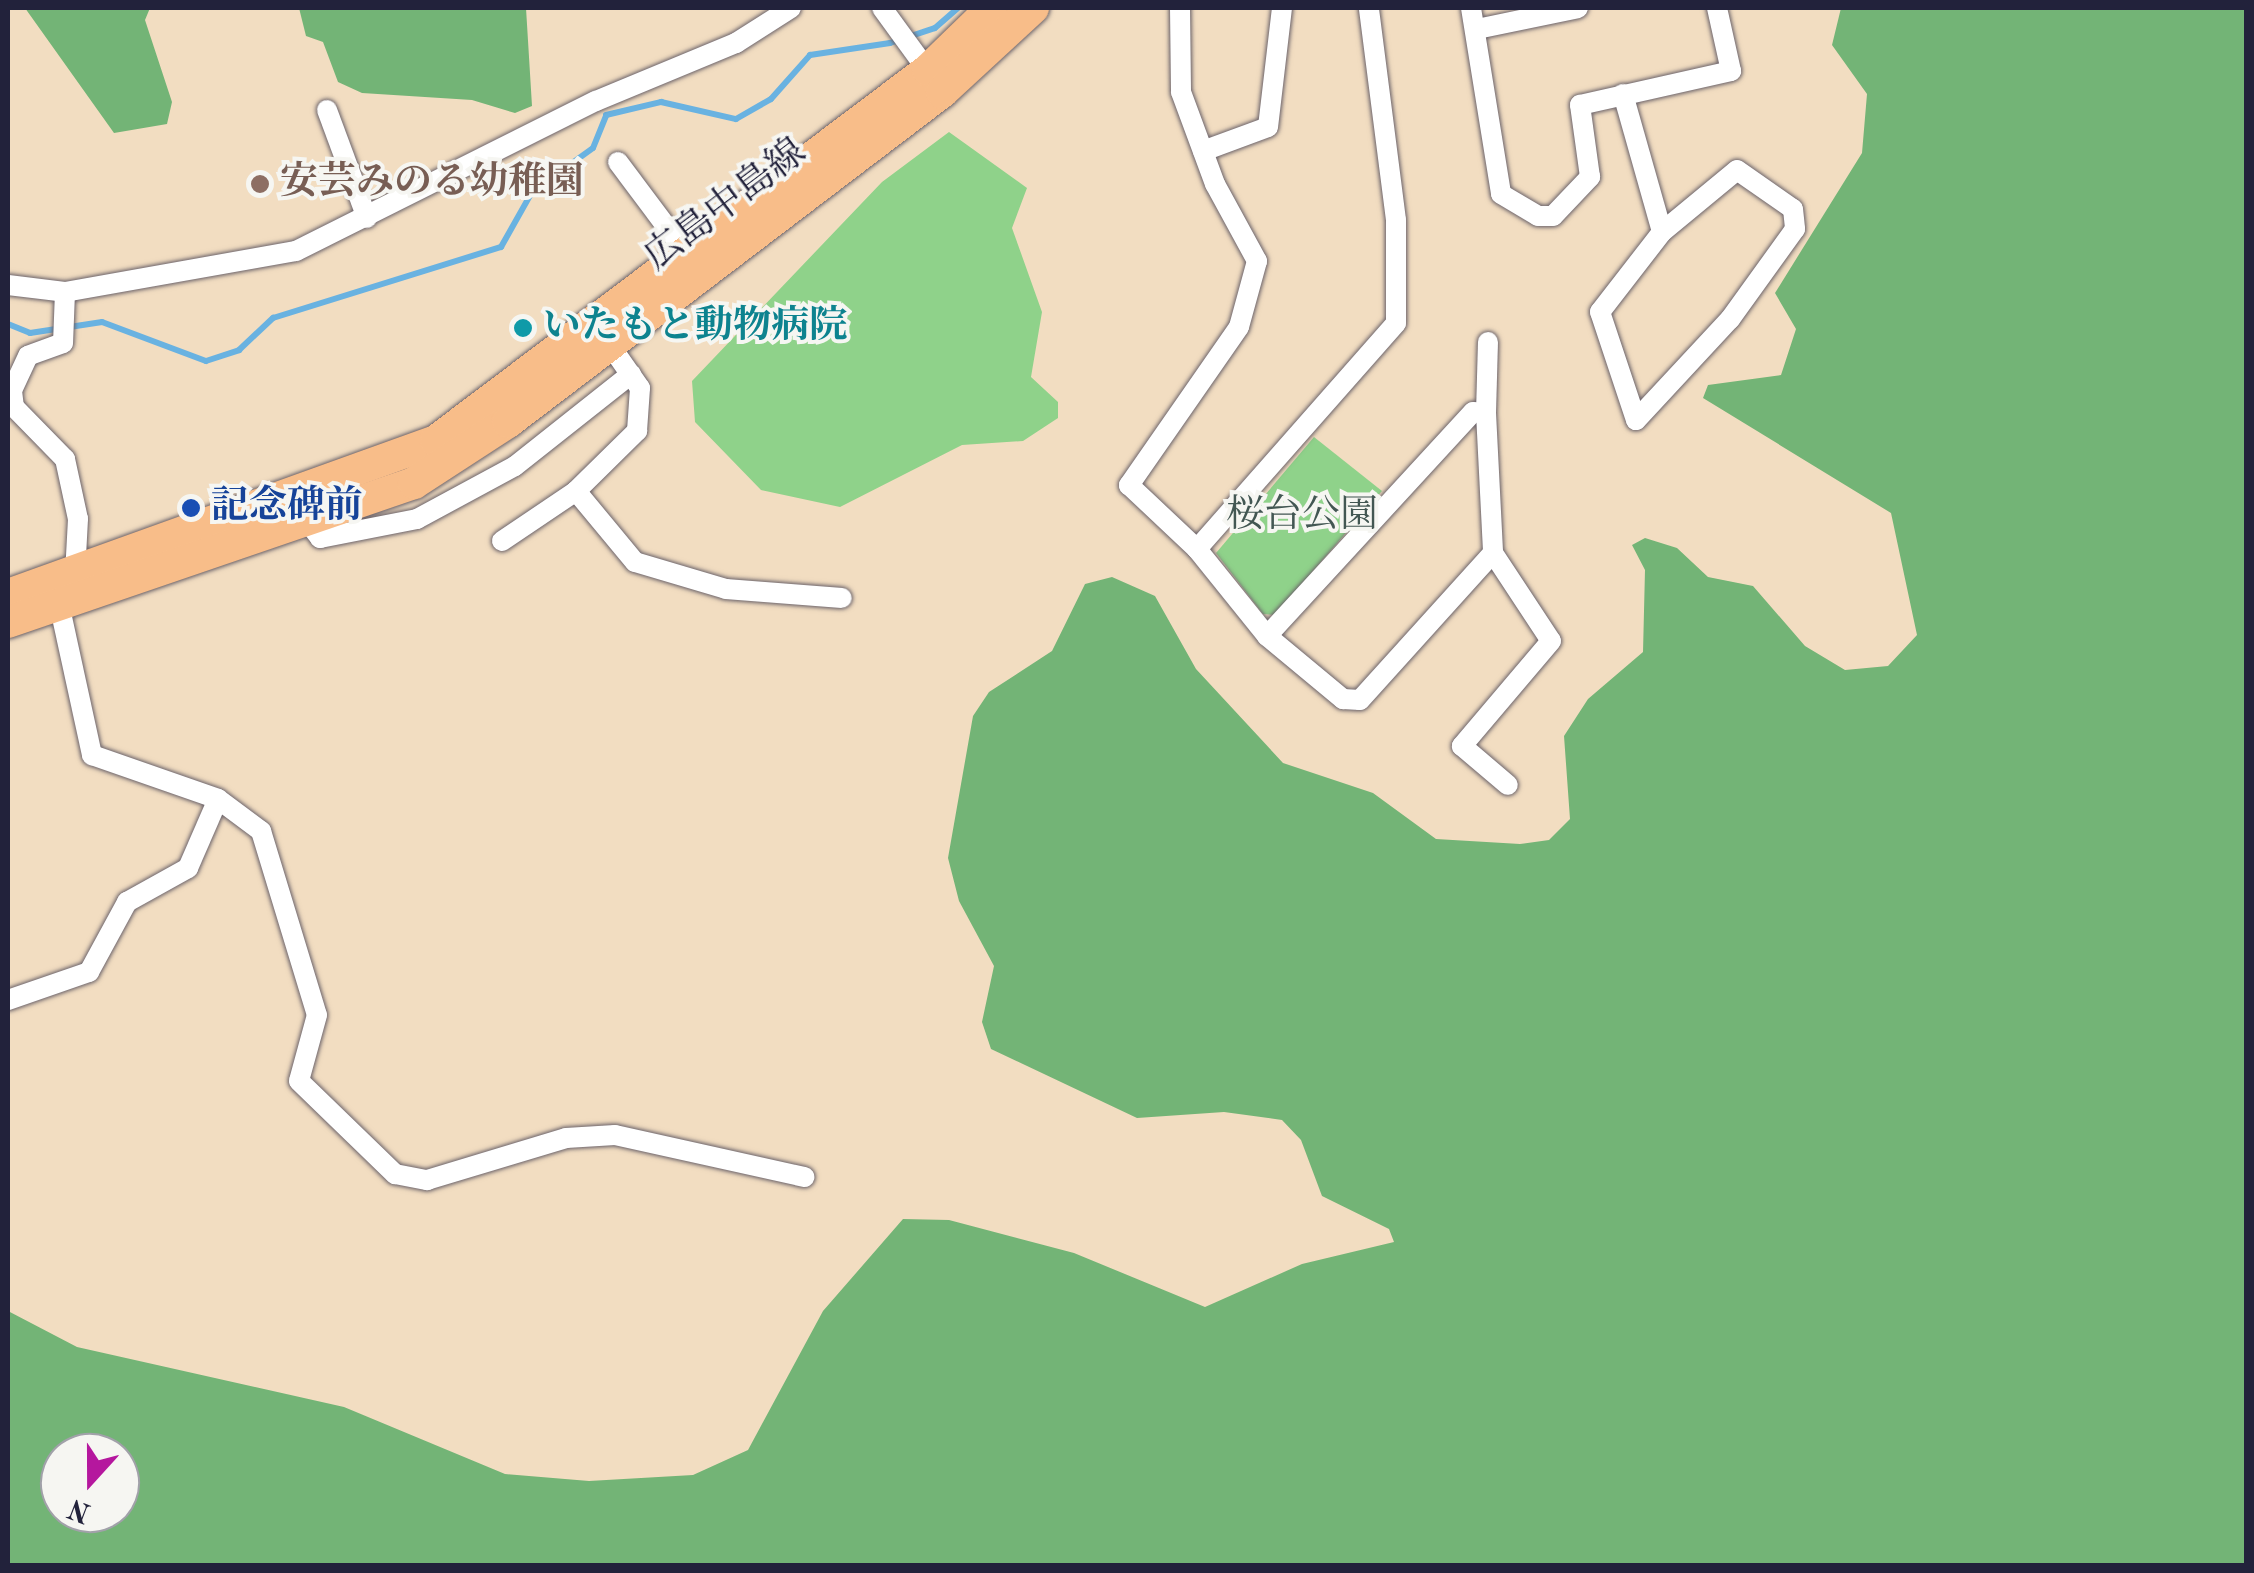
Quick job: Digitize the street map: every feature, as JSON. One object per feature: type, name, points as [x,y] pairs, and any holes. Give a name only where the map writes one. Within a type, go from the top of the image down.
[{"type":"main road","name":"広島中島線","points":[[935,81],[992,8]]},
{"type":"main road","name":"広島中島線","points":[[8,595],[48,593],[299,509],[436,441],[695,265],[1033,8]]},
{"type":"main road","name":"広島中島線","points":[[8,622],[81,567],[414,482],[610,345],[695,265]]},
{"type":"street","points":[[8,285],[65,292],[266,260],[366,218],[596,101],[736,43],[791,8]]},
{"type":"street","points":[[882,8],[935,81]]},
{"type":"street","points":[[1180,8],[1181,92],[1203,151],[1257,260],[1239,326],[1129,486],[1198,548],[1267,636],[1326,690],[1360,700],[1493,553]]},
{"type":"street","points":[[1203,151],[1268,127],[1282,8]]},
{"type":"street","points":[[1198,548],[1396,322],[1396,220],[1370,8]]},
{"type":"street","points":[[1471,8],[1501,194],[1538,216],[1552,216],[1590,177],[1580,105],[1731,71],[1717,8]]},
{"type":"street","points":[[1476,29],[1578,8]]},
{"type":"street","points":[[1623,94],[1662,232]]},
{"type":"street","points":[[326,110],[366,218]]},
{"type":"street","points":[[618,162],[695,265]]},
{"type":"street","points":[[1737,170],[1793,209],[1795,229],[1730,319],[1636,420],[1600,312],[1662,232],[1737,170]]},
{"type":"street","points":[[65,292],[63,342],[28,356],[12,391],[14,406],[65,459],[81,567]]},
{"type":"street","points":[[1488,342],[1486,413],[1493,553],[1551,641],[1462,746],[1508,785]]},
{"type":"street","points":[[502,541],[576,491],[637,432],[640,388],[610,345]]},
{"type":"street","points":[[299,509],[320,538],[445,506],[526,458],[631,374]]},
{"type":"street","points":[[1267,636],[1448,433],[1486,413]]},
{"type":"street","points":[[576,491],[635,562],[726,588],[842,598]]},
{"type":"street","points":[[48,593],[92,755],[218,799],[262,831],[291,913],[317,1015],[299,1082],[395,1174],[426,1180],[566,1138],[615,1135],[804,1178]]},
{"type":"street","points":[[8,1000],[89,972],[127,902],[188,868],[218,799]]},
{"type":"green space","points":[[25,8],[150,8],[145,20],[172,102],[167,124],[114,133]]},
{"type":"green space","points":[[299,8],[526,8],[532,106],[515,113],[472,100],[362,93],[338,82],[323,42],[306,36]]},
{"type":"green space","points":[[1841,8],[2246,8],[2246,1565],[8,1565],[8,1311],[77,1347],[344,1407],[505,1474],[589,1481],[693,1475],[748,1450],[823,1311],[903,1219],[949,1220],[1074,1253],[1205,1307],[1302,1264],[1394,1242],[1389,1229],[1322,1196],[1301,1140],[1282,1120],[1224,1112],[1137,1118],[991,1049],[982,1022],[994,966],[959,901],[948,858],[973,716],[989,692],[1052,651],[1085,584],[1112,577],[1155,596],[1196,669],[1283,763],[1373,793],[1436,839],[1520,844],[1549,840],[1570,819],[1564,736],[1588,699],[1643,652],[1645,570],[1632,545],[1645,538],[1677,548],[1708,577],[1753,586],[1805,646],[1845,670],[1888,666],[1917,635],[1891,513],[1703,398],[1708,385],[1781,375],[1796,329],[1775,293],[1862,153],[1867,94],[1832,45]]},
{"type":"green space","points":[[949,132],[1027,188],[1012,228],[1042,312],[1031,377],[1058,402],[1058,418],[1023,441],[962,445],[840,507],[761,490],[695,422],[692,381],[882,182]]},
{"type":"green space","name":"桜台公園","points":[[1314,437],[1382,491],[1275,615],[1263,614],[1216,553]]},
{"type":"waterway","points":[[8,324],[30,333],[102,322],[206,361],[239,350],[273,318],[501,247],[532,192],[593,148],[606,115],[661,102],[736,119],[771,99],[810,55],[890,43],[935,28],[958,8]]},
{"type":"place","name":"安芸みのる幼稚園","points":[[260,184]]},
{"type":"place","name":"いたもと動物病院","points":[[523,328]]},
{"type":"place","name":"記念碑前","points":[[191,508]]}]
